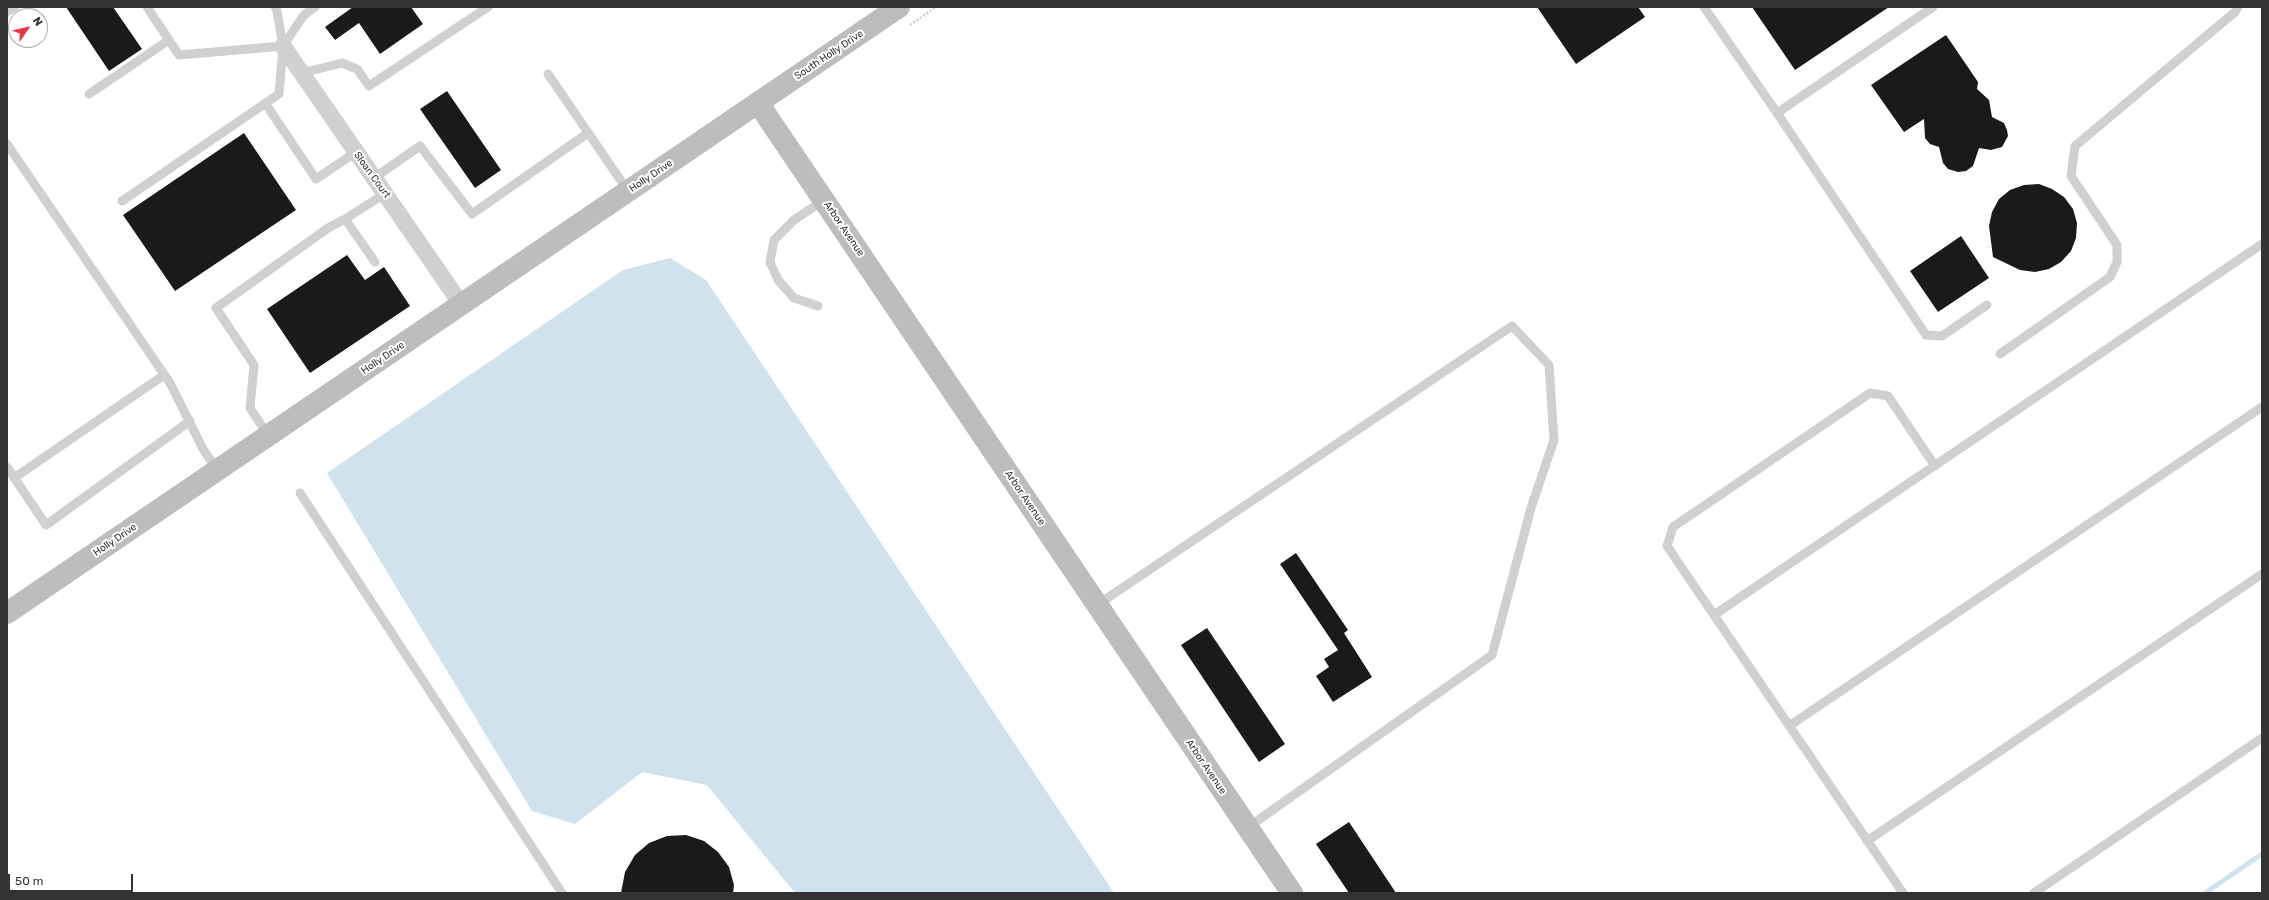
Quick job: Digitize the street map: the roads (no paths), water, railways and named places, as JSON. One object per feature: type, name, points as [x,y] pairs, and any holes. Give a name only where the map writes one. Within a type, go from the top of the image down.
[{"type":"street","name":"South Holly Drive","points":[[758,103],[899,7]]},
{"type":"street","name":"Sloan Court","points":[[283,46],[374,178],[386,193],[461,304]]},
{"type":"street","name":"Holly Drive","points":[[7,613],[758,103]]},
{"type":"street","name":"Arbor Avenue","points":[[758,103],[1292,893]]},
{"type":"lane","points":[[7,12],[15,7]]},
{"type":"lane","points":[[147,7],[179,55],[283,46]]},
{"type":"lane","points":[[122,201],[279,94],[283,46],[275,7]]},
{"type":"lane","points":[[283,46],[304,15],[315,7]]},
{"type":"lane","points":[[302,73],[342,63],[358,69],[369,86],[488,7]]},
{"type":"lane","points":[[1704,7],[1926,335],[1942,336],[1987,305]]},
{"type":"lane","points":[[1777,113],[1933,7]]},
{"type":"lane","points":[[2000,354],[2110,277],[2117,262],[2117,245],[2071,176],[2075,146],[2235,12],[2238,7]]},
{"type":"lane","points":[[89,94],[169,40]]},
{"type":"lane","points":[[548,74],[628,191]]},
{"type":"lane","points":[[265,104],[316,179],[356,152]]},
{"type":"lane","points":[[374,178],[420,146],[472,214],[588,133]]},
{"type":"lane","points":[[7,144],[164,375],[190,421],[202,449],[217,470]]},
{"type":"lane","points":[[268,435],[250,408],[254,365],[216,308],[328,228],[386,193]]},
{"type":"lane","points":[[818,306],[794,298],[778,280],[770,262],[774,240],[794,220],[824,200]]},
{"type":"lane","points":[[345,219],[375,262]]},
{"type":"lane","points":[[1714,615],[2262,244]]},
{"type":"lane","points":[[1097,605],[1512,326],[1549,365],[1554,440],[1531,508],[1492,655],[1247,828]]},
{"type":"lane","points":[[14,478],[164,375]]},
{"type":"lane","points":[[1903,893],[1667,546],[1673,527],[1870,393],[1888,396],[1935,466]]},
{"type":"lane","points":[[1789,726],[2262,407]]},
{"type":"lane","points":[[7,468],[46,525],[190,421]]},
{"type":"lane","points":[[300,493],[562,893]]},
{"type":"lane","points":[[1867,841],[2262,574]]},
{"type":"lane","points":[[2034,893],[2262,738]]},
{"type":"water","points":[[670,258],[706,280],[1114,893],[795,893],[707,785],[642,772],[575,824],[532,811],[327,473],[623,270]]},
{"type":"waterway","points":[[2205,893],[2262,854]]}]
